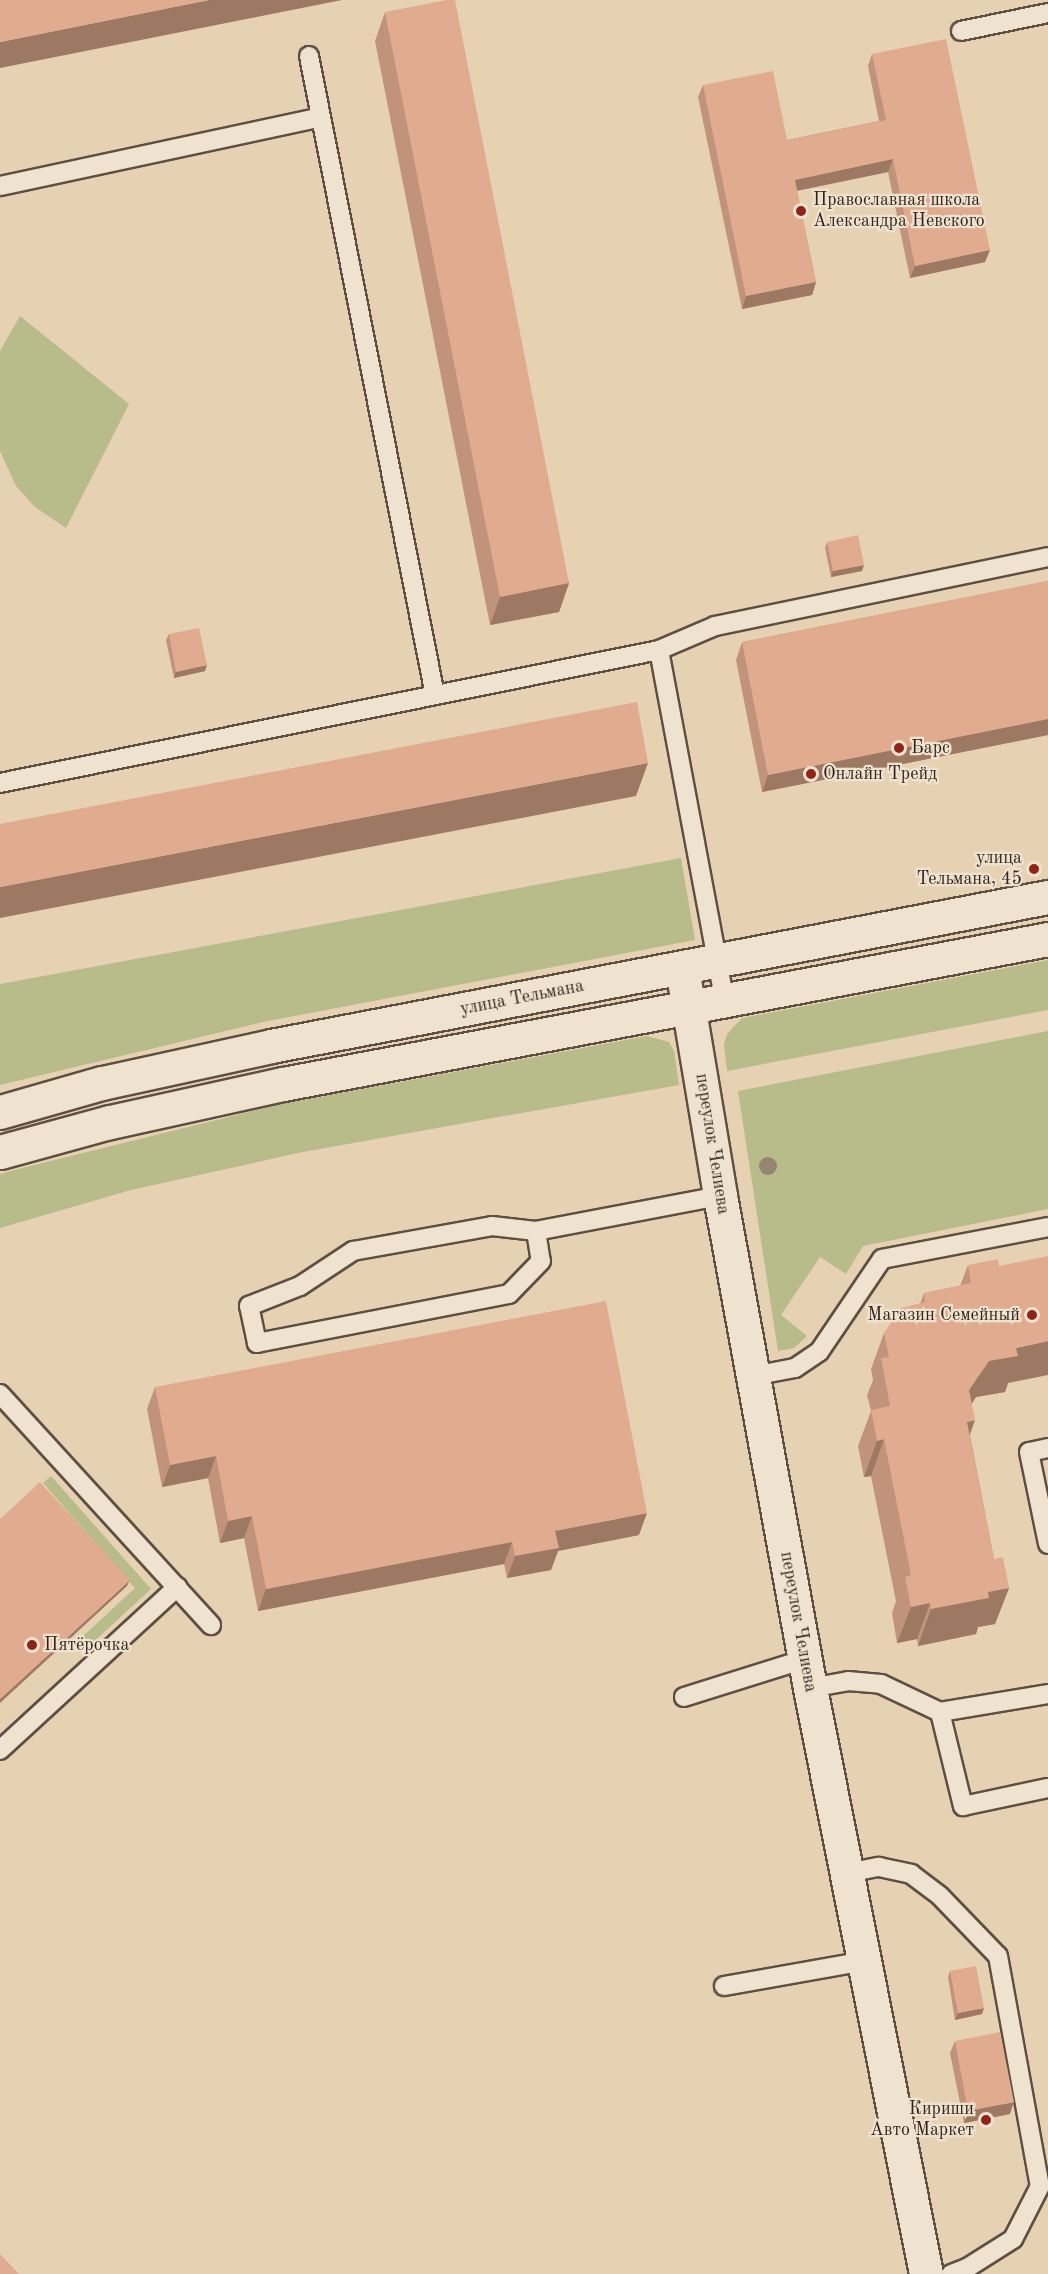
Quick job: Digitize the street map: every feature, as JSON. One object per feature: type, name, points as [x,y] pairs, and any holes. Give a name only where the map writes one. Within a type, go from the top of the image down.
[{"type":"street","name":"улица Тельмана","points":[[0,1112],[102,1083],[271,1046],[1048,897]]},
{"type":"street","points":[[0,1152],[110,1122],[283,1084],[1048,939]]},
{"type":"street","name":"переулок Челиева","points":[[682,968],[720,1196],[808,1673],[927,2274]]},
{"type":"lane","points":[[961,31],[1048,13]]},
{"type":"lane","points":[[309,56],[435,695]]},
{"type":"lane","points":[[0,186],[321,117]]},
{"type":"lane","points":[[0,783],[659,650],[715,626],[1048,557]]},
{"type":"lane","points":[[659,650],[725,1001]]},
{"type":"lane","points":[[536,1231],[541,1261],[508,1294],[257,1343],[249,1306],[300,1287],[353,1251],[492,1226],[536,1231],[720,1196]]},
{"type":"lane","points":[[753,1376],[795,1368],[819,1352],[882,1259],[1048,1227]]},
{"type":"lane","points":[[0,1394],[211,1625]]},
{"type":"lane","points":[[1048,1448],[1029,1452],[1048,1544]]},
{"type":"lane","points":[[0,1750],[177,1587]]},
{"type":"lane","points":[[684,1697],[808,1673],[848,1681],[881,1684],[940,1712],[1048,1694]]},
{"type":"lane","points":[[940,1712],[963,1806],[1048,1788]]},
{"type":"lane","points":[[847,1873],[879,1867],[911,1874],[940,1896],[998,1956],[1040,2186],[1013,2238],[968,2268],[951,2274]]},
{"type":"lane","points":[[724,1986],[864,1961]]},
{"type":"green space","points":[[20,316],[129,404],[66,528],[35,507],[16,486],[0,451],[0,351]]},
{"type":"green space","points":[[681,858],[695,940],[263,1022],[0,1085],[0,984]]},
{"type":"green space","points":[[1048,960],[1048,1010],[727,1071],[724,1045],[727,1034],[742,1018]]},
{"type":"green space","points":[[1048,1031],[1048,1209],[863,1246],[846,1274],[820,1257],[781,1315],[807,1336],[794,1348],[778,1351],[738,1091]]},
{"type":"green space","points":[[647,1036],[669,1042],[674,1051],[679,1085],[303,1152],[131,1190],[0,1228],[0,1174],[277,1105]]},
{"type":"green space","points":[[51,1476],[151,1589],[89,1646],[81,1638],[135,1588],[43,1483]]},
{"type":"building","points":[[0,0],[209,0],[0,42]]},
{"type":"building","points":[[455,0],[569,583],[500,597],[385,12]]},
{"type":"building","points":[[946,39],[990,250],[915,266],[893,159],[795,180],[816,282],[746,296],[703,85],[773,71],[787,140],[886,120],[872,54]]},
{"type":"building","points":[[858,535],[864,565],[833,571],[827,542]]},
{"type":"building","points":[[1048,581],[1048,719],[768,775],[742,642]]},
{"type":"building","points":[[199,628],[207,665],[176,672],[169,634]]},
{"type":"building","points":[[637,702],[648,763],[0,887],[0,824]]},
{"type":"building","points":[[1048,1256],[1048,1341],[1016,1348],[1018,1356],[989,1361],[969,1390],[975,1420],[967,1422],[994,1559],[1003,1557],[1009,1588],[988,1592],[989,1598],[931,1609],[930,1603],[911,1607],[905,1577],[911,1575],[884,1439],[877,1441],[871,1410],[890,1406],[881,1358],[889,1357],[884,1333],[901,1308],[925,1302],[924,1293],[971,1283],[968,1265],[998,1259],[999,1266]]},
{"type":"building","points":[[606,1301],[647,1513],[555,1531],[559,1548],[515,1556],[512,1542],[266,1589],[252,1516],[228,1521],[216,1456],[170,1465],[155,1387]]},
{"type":"building","name":"Пятёрочка","points":[[40,1482],[130,1580],[0,1699],[0,1519]]},
{"type":"building","points":[[976,1966],[984,2008],[958,2013],[950,1971]]},
{"type":"building","points":[[1000,2032],[1014,2102],[968,2111],[955,2041]]},
{"type":"building","points":[[0,2254],[19,2274],[0,2274]]},
{"type":"place","name":"Православная школа Александра Невского","points":[[801,211]]},
{"type":"place","name":"Барс","points":[[899,748]]},
{"type":"place","name":"Онлайн Трейд","points":[[811,774]]},
{"type":"place","name":"улица Тельмана, 45","points":[[1034,869]]},
{"type":"place","name":"Магазин Семейный","points":[[1032,1315]]},
{"type":"place","name":"Пятёрочка","points":[[32,1645]]},
{"type":"place","name":"Кириши Авто Маркет","points":[[986,2120]]}]
